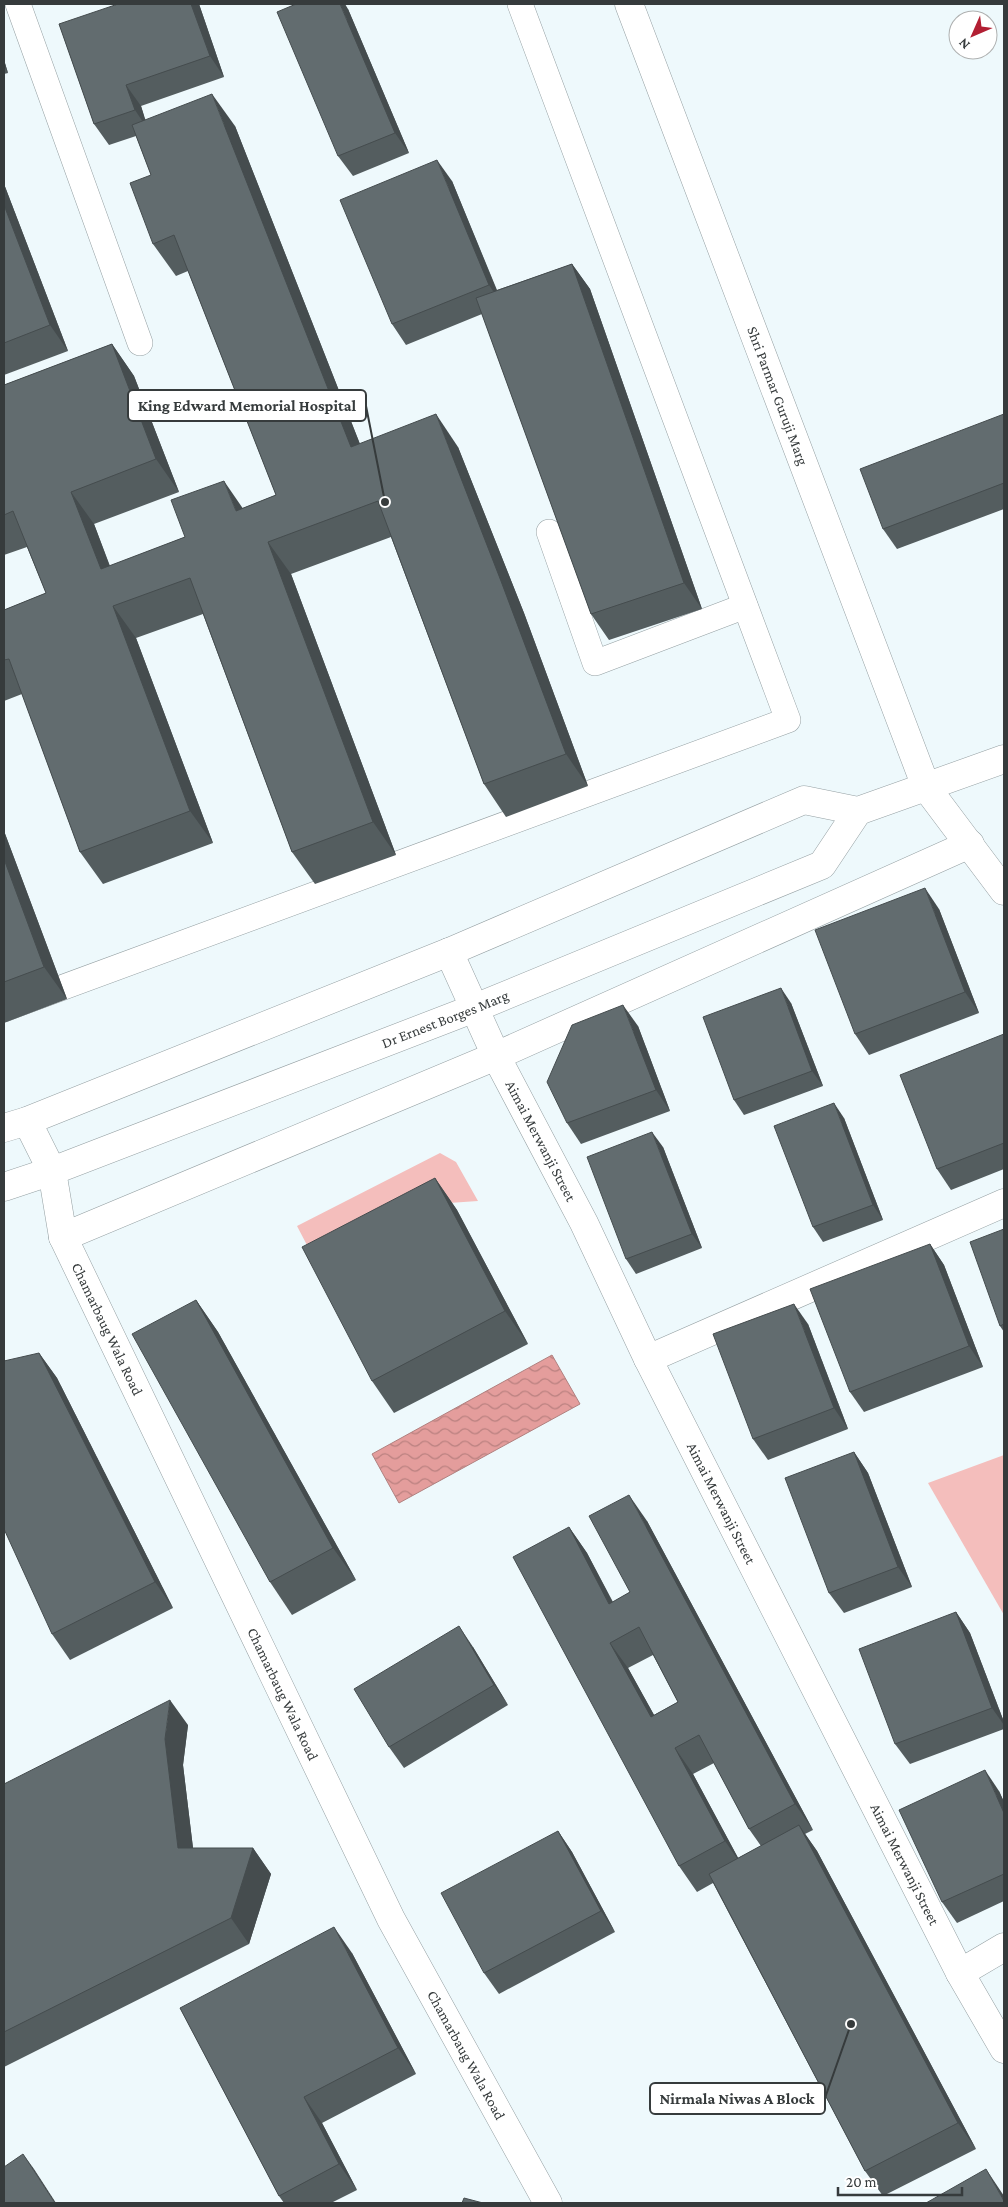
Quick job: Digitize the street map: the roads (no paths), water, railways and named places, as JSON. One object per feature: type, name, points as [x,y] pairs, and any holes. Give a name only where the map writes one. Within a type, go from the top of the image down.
[{"type":"street","name":"Shri Parmar Guruji Marg","points":[[629,4],[926,787],[1004,890]]},
{"type":"street","points":[[15,1125],[449,952],[804,800],[858,811],[1004,759]]},
{"type":"street","name":"Dr Ernest Borges Marg","points":[[4,1187],[52,1172],[475,1008],[822,865],[858,811]]},
{"type":"street","points":[[62,1237],[496,1056],[970,844]]},
{"type":"street","name":"Aimai Merwanji Street","points":[[449,952],[496,1056],[584,1223],[648,1360],[960,1973],[1004,2049]]},
{"type":"street","name":"Chamarbaug Wala Road","points":[[15,1125],[52,1172],[62,1237],[391,1919],[548,2203]]},
{"type":"street","points":[[648,1360],[1004,1203]]},
{"type":"street","points":[[960,1973],[1004,1947]]},
{"type":"lane","points":[[18,4],[140,343]]},
{"type":"lane","points":[[4,1009],[788,720],[520,4]]},
{"type":"lane","points":[[549,532],[595,663],[745,606]]},
{"type":"water","points":[[552,1355],[580,1404],[399,1503],[372,1454]]},
{"type":"place","name":"King Edward Memorial Hospital","points":[[385,502]]},
{"type":"place","name":"Nirmala Niwas A Block","points":[[851,2024]]}]
